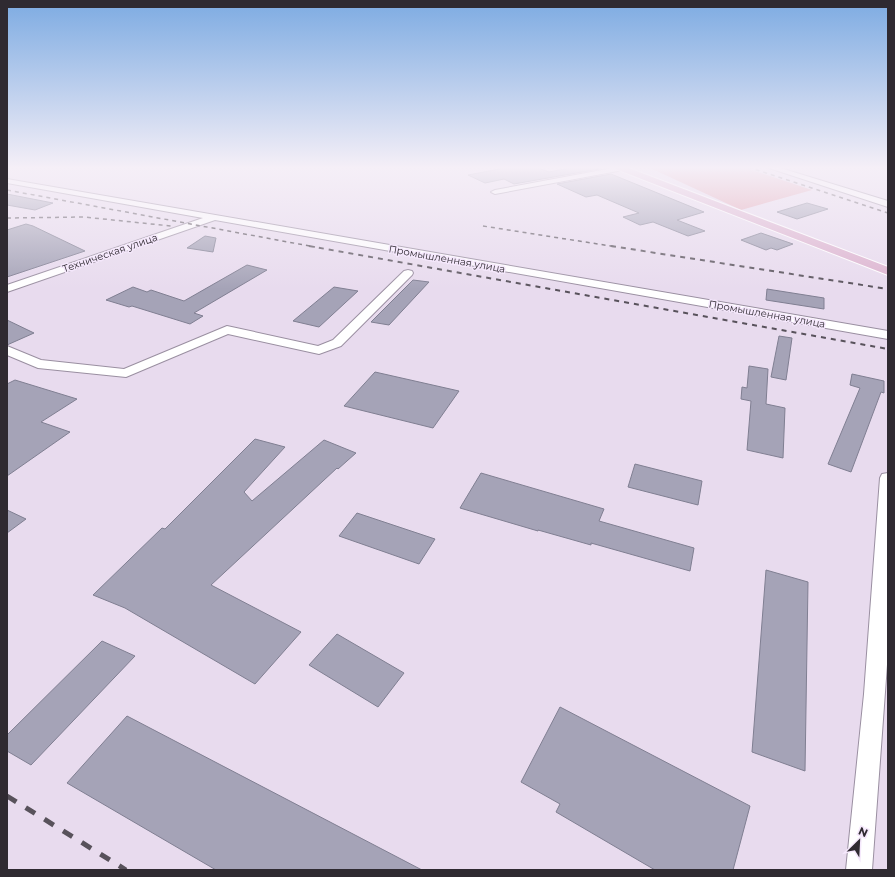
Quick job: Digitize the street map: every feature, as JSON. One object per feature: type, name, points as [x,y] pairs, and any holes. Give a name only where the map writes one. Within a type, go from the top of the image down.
[{"type":"main road","points":[[726,208],[888,271]]},
{"type":"street","name":"Промышленная улица","points":[[157,208],[888,335]]},
{"type":"street","name":"Техническая улица","points":[[7,289],[213,218]]},
{"type":"street","points":[[7,350],[38,364],[126,373],[227,330],[319,350],[337,343],[408,273]]},
{"type":"street","points":[[859,870],[875,694],[888,478]]},
{"type":"shaded area","points":[[737,208],[748,208],[741,210]]},
{"type":"building","points":[[23,208],[40,208],[35,210]]},
{"type":"building","points":[[627,208],[694,208],[704,212],[677,220],[705,231],[688,236],[653,222],[640,225],[623,217],[639,213]]},
{"type":"building","points":[[791,208],[828,209],[797,219],[777,212]]},
{"type":"building","points":[[26,224],[85,251],[7,277],[7,230]]},
{"type":"building","points":[[761,233],[793,244],[777,250],[771,248],[766,250],[741,240]]},
{"type":"building","points":[[205,236],[216,238],[213,252],[187,248]]},
{"type":"building","points":[[247,265],[267,270],[194,313],[203,316],[190,324],[132,306],[129,307],[106,300],[133,287],[147,292],[151,290],[184,301]]},
{"type":"building","points":[[413,280],[429,282],[389,325],[371,322]]},
{"type":"building","points":[[334,287],[358,291],[319,327],[293,321]]},
{"type":"building","points":[[767,289],[824,298],[824,309],[766,300]]},
{"type":"building","points":[[7,320],[34,333],[7,345]]},
{"type":"building","points":[[779,336],[792,338],[786,380],[771,377]]},
{"type":"building","points":[[749,366],[768,369],[766,404],[785,408],[783,458],[747,450],[751,401],[741,399],[742,387],[747,388]]},
{"type":"building","points":[[375,372],[459,391],[433,428],[344,406]]},
{"type":"building","points":[[852,374],[884,381],[884,393],[881,392],[851,472],[828,464],[860,388],[850,385]]},
{"type":"building","points":[[15,380],[77,399],[41,422],[70,432],[7,476],[7,384]]},
{"type":"building","points":[[255,439],[285,447],[244,492],[252,501],[324,440],[356,453],[338,469],[337,468],[211,585],[301,632],[255,684],[125,608],[93,595],[162,528],[165,529]]},
{"type":"building","points":[[635,464],[702,481],[698,505],[628,487]]},
{"type":"building","points":[[481,473],[604,509],[599,521],[694,548],[690,571],[591,543],[591,545],[538,531],[460,508]]},
{"type":"building","points":[[7,510],[26,519],[7,533]]},
{"type":"building","points":[[357,513],[435,539],[419,564],[339,536]]},
{"type":"building","points":[[766,570],[808,582],[805,771],[752,752]]},
{"type":"building","points":[[337,634],[404,673],[378,707],[309,665]]},
{"type":"building","points":[[102,641],[135,656],[31,765],[7,751],[7,735]]},
{"type":"building","points":[[560,707],[750,806],[733,870],[655,870],[556,812],[560,804],[521,782]]},
{"type":"building","points":[[127,716],[422,870],[216,870],[67,783]]},
{"type":"railway","points":[[104,208],[315,247]]},
{"type":"railway","points":[[873,208],[888,213]]},
{"type":"railway","points":[[7,218],[84,217],[171,226]]},
{"type":"railway","points":[[483,226],[617,247]]},
{"type":"railway","points":[[309,246],[888,349]]},
{"type":"railway","points":[[611,246],[888,289]]},
{"type":"railway","points":[[7,796],[126,870]]}]
